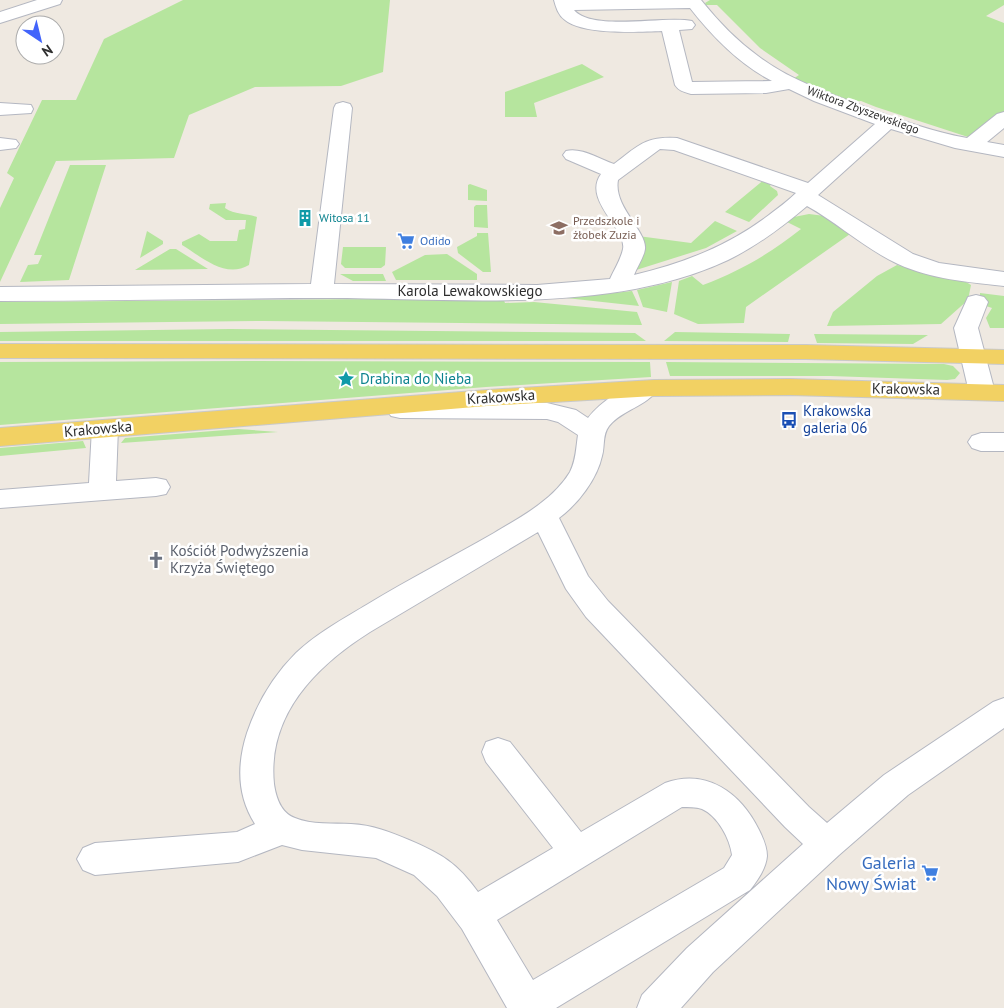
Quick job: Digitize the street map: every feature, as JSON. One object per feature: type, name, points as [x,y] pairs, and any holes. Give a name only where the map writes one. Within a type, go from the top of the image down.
[{"type":"main road","points":[[0,351],[806,352],[1004,357]]},
{"type":"main road","name":"Krakowska","points":[[0,437],[347,409],[645,389],[790,387],[993,392]]},
{"type":"street","points":[[0,18],[54,0]]},
{"type":"street","points":[[693,2],[563,2],[571,17],[582,22],[599,25],[669,26],[710,22]]},
{"type":"street","name":"Wiktora Zbyszewskiego","points":[[693,2],[710,22],[751,60],[791,83],[821,97],[888,122],[971,145],[1004,151]]},
{"type":"street","points":[[669,26],[684,85],[691,88],[751,87],[791,83]]},
{"type":"street","points":[[322,291],[343,108]]},
{"type":"street","points":[[0,109],[24,109]]},
{"type":"street","points":[[971,145],[1004,118]]},
{"type":"street","name":"Karola Lewakowskiego","points":[[0,294],[322,291],[518,292],[575,289],[619,284],[679,271],[720,256],[759,233],[807,194],[888,122]]},
{"type":"street","points":[[619,284],[634,249],[633,241],[607,194],[605,185],[608,178],[615,172],[654,144],[671,143],[807,194],[897,255],[921,266],[1004,279]]},
{"type":"street","points":[[573,155],[615,172]]},
{"type":"street","points":[[976,302],[966,328],[972,356],[993,392]]},
{"type":"street","points":[[472,915],[677,793],[697,793],[714,799],[739,824],[749,844],[749,862],[737,879],[527,1006],[472,915],[450,885],[422,861],[377,842],[358,838],[309,836],[282,829],[265,812],[256,780],[260,746],[273,709],[294,676],[326,646],[348,630],[542,516],[567,495],[580,477],[588,458],[592,433],[608,413],[645,389]]},
{"type":"street","points":[[347,409],[547,412],[567,416],[592,433]]},
{"type":"street","points":[[102,490],[106,428]]},
{"type":"street","points":[[0,499],[156,487]]},
{"type":"street","points":[[542,516],[552,530],[576,581],[597,609],[797,817],[827,844]]},
{"type":"street","points":[[656,1008],[700,960],[827,844],[896,785],[1004,711]]},
{"type":"street","points":[[498,752],[577,853]]},
{"type":"street","points":[[95,859],[238,847],[282,829]]},
{"type":"green space","points":[[183,0],[390,0],[383,72],[341,86],[255,87],[189,115],[174,158],[56,161],[0,282],[0,208],[14,178],[7,173],[42,100],[76,100],[104,39]]},
{"type":"green space","points":[[710,0],[1004,0],[1004,5],[986,16],[1004,23],[1004,112],[968,137],[861,101],[847,102],[793,79],[799,75],[760,48],[717,5],[706,5],[705,3]]},
{"type":"green space","points":[[582,64],[604,77],[534,103],[537,117],[505,117],[505,92]]},
{"type":"green space","points":[[70,165],[106,165],[69,280],[20,282],[28,265],[38,264],[42,255],[34,255]]},
{"type":"green space","points":[[765,179],[773,181],[770,186],[777,191],[778,195],[749,222],[725,212]]},
{"type":"green space","points":[[468,185],[487,190],[487,201],[468,200]]},
{"type":"green space","points":[[226,203],[225,208],[229,210],[257,217],[249,265],[240,269],[223,268],[214,265],[182,245],[182,242],[199,234],[210,241],[237,241],[239,230],[245,229],[246,220],[226,220],[209,209],[210,204]]},
{"type":"green space","points":[[476,205],[487,205],[488,228],[474,227],[474,207]]},
{"type":"green space","points":[[809,214],[825,216],[850,234],[746,307],[744,323],[698,324],[674,314],[679,281],[692,276],[703,285],[743,267],[766,254],[801,229],[787,222],[794,217]]},
{"type":"green space","points":[[715,221],[737,231],[706,248],[633,271],[638,236],[691,243]]},
{"type":"green space","points":[[147,231],[163,241],[163,244],[140,258]]},
{"type":"green space","points":[[477,233],[488,233],[491,272],[483,272],[458,253],[457,247],[477,236]]},
{"type":"green space","points":[[343,247],[386,247],[385,265],[381,268],[345,268],[341,264]]},
{"type":"green space","points":[[170,249],[176,249],[208,269],[135,270]]},
{"type":"green space","points":[[447,254],[477,274],[477,280],[396,280],[392,272],[425,255]]},
{"type":"green space","points":[[897,265],[966,282],[971,285],[968,300],[941,324],[827,326],[833,312],[877,276]]},
{"type":"green space","points":[[340,274],[383,274],[386,281],[353,281]]},
{"type":"green space","points":[[672,282],[667,312],[643,307],[637,290]]},
{"type":"green space","points":[[632,291],[639,306],[566,298]]},
{"type":"green space","points":[[980,293],[1004,296],[1004,328],[990,328],[986,318],[992,308],[980,304]]},
{"type":"green space","points":[[503,298],[505,303],[534,302],[637,312],[642,325],[264,321],[0,324],[0,302]]},
{"type":"green space","points":[[230,329],[635,333],[646,341],[0,341],[0,332]]},
{"type":"green space","points":[[675,332],[790,334],[788,342],[664,341]]},
{"type":"green space","points":[[814,334],[928,335],[913,344],[817,343]]},
{"type":"green space","points":[[0,362],[650,362],[651,377],[486,387],[0,425]]},
{"type":"green space","points":[[666,362],[944,364],[953,366],[960,373],[955,379],[947,380],[830,376],[670,376]]},
{"type":"green space","points":[[238,429],[278,432],[121,443],[125,438]]},
{"type":"green space","points":[[83,441],[86,448],[0,456],[0,448]]},
{"type":"place","name":"Witosa 11","points":[[305,218]]},
{"type":"place","name":"Przedszkole i żłobek Zuzia","points":[[559,228]]},
{"type":"place","name":"Odido","points":[[406,241]]},
{"type":"place","name":"Drabina do Nieba","points":[[346,379]]},
{"type":"place","name":"Krakowska galeria 06","points":[[789,420]]},
{"type":"place","name":"Kościół Podwyższenia Krzyża Świętego","points":[[156,560]]},
{"type":"place","name":"Galeria Nowy Świat","points":[[930,873]]}]
